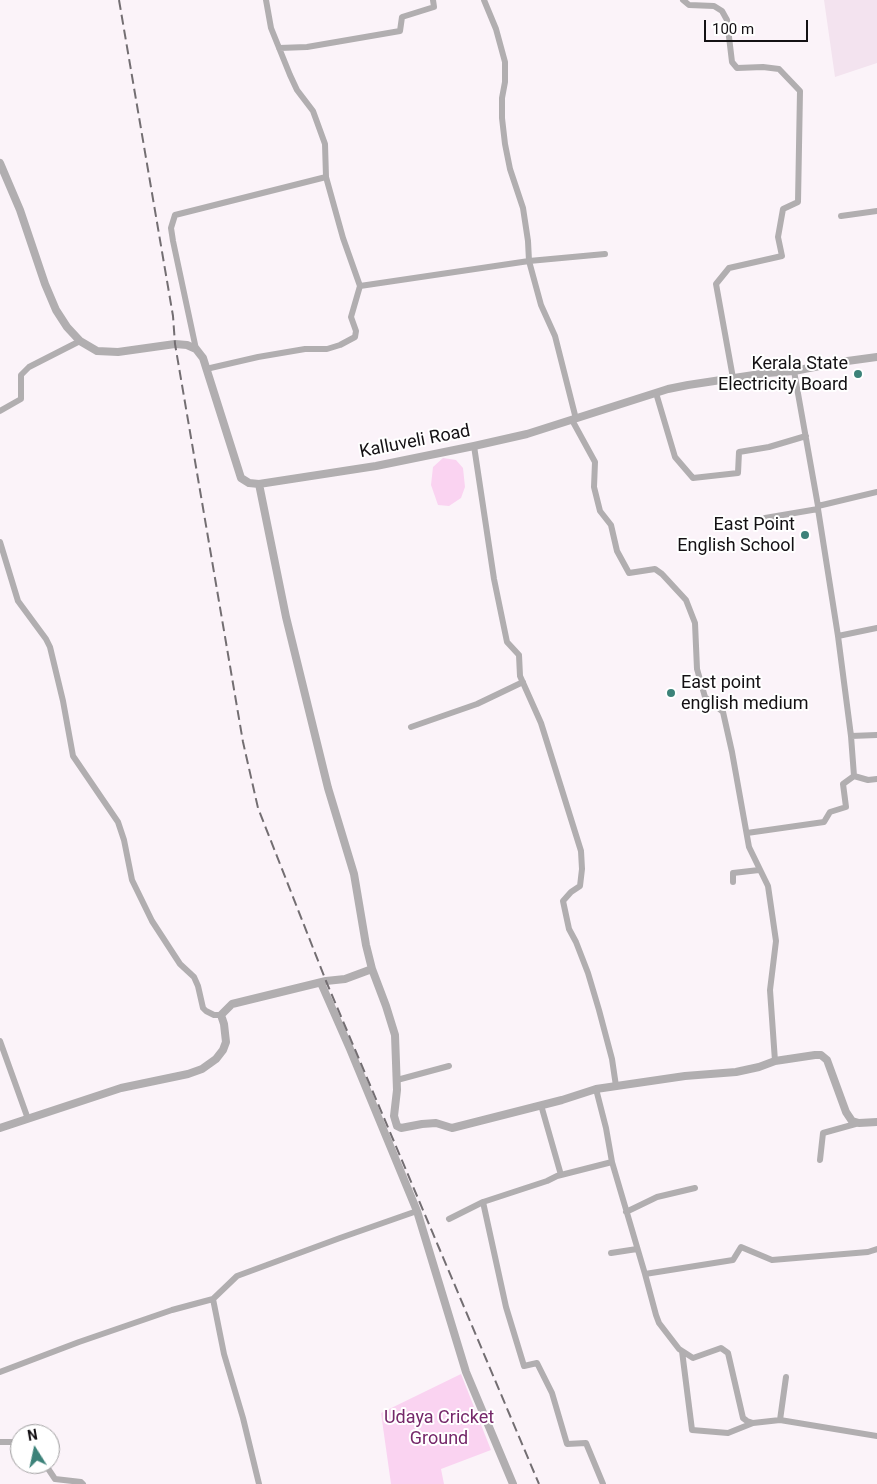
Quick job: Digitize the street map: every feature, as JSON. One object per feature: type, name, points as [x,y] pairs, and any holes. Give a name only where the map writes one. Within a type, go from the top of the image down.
[{"type":"street","points":[[206,369],[266,356],[305,350],[327,349],[355,337],[356,331],[351,317],[360,286],[343,238],[326,177],[325,144],[313,110],[297,90],[279,48],[271,28],[266,0]]},
{"type":"street","points":[[279,48],[308,47],[400,31],[402,17],[434,7],[433,0]]},
{"type":"street","points":[[484,0],[496,29],[505,62],[502,98],[505,144],[510,169],[523,208],[529,261],[541,305],[555,336],[574,420],[595,462],[594,488],[600,511],[611,525],[617,551],[629,573],[655,569],[686,600],[695,623],[697,669],[706,697],[723,712],[749,847],[768,886],[776,941],[770,990],[775,1061]]},
{"type":"street","points":[[683,0],[689,5],[714,6],[722,12],[727,20],[732,62],[737,68],[762,67],[779,69],[800,91],[798,202],[783,209],[778,237],[782,256],[729,268],[716,284],[733,378]]},
{"type":"street","points":[[0,164],[20,210],[45,284],[56,310],[67,327],[80,341],[97,352],[118,352],[175,344],[187,345],[196,349]]},
{"type":"street","points":[[326,177],[176,215],[171,228],[196,349],[203,358],[241,478],[249,483],[259,484],[286,617],[324,773],[354,874],[366,945],[372,969],[395,1035],[397,1080],[395,1123],[402,1128],[436,1123],[452,1128],[596,1089],[736,1072],[775,1061],[821,1055],[827,1060],[846,1112],[852,1121],[859,1123]]},
{"type":"street","points":[[841,216],[877,211]]},
{"type":"street","points":[[360,286],[529,261],[605,254]]},
{"type":"street","points":[[0,411],[21,399],[21,375],[28,367],[80,341]]},
{"type":"street","name":"Kalluveli Road","points":[[259,484],[376,466],[527,434],[656,393],[688,385],[794,371],[877,357]]},
{"type":"street","points":[[794,371],[838,636],[851,736],[854,776]]},
{"type":"street","points":[[656,393],[675,457],[693,478],[738,473],[739,452],[769,447],[806,436]]},
{"type":"street","points":[[474,446],[494,579],[507,642],[519,655],[520,676],[542,723],[581,851],[582,869],[580,886],[563,901],[570,929],[596,1001],[612,1060],[616,1086]]},
{"type":"street","points":[[765,518],[877,492]]},
{"type":"street","points":[[0,542],[18,601],[50,647],[63,701],[73,756],[118,822],[124,840],[132,880],[152,921],[180,964],[194,977],[203,1008],[206,1012],[214,1016],[221,1015],[232,1004],[344,979],[372,969]]},
{"type":"street","points":[[838,636],[877,628]]},
{"type":"street","points":[[411,727],[477,704],[522,682]]},
{"type":"street","points":[[851,736],[877,735]]},
{"type":"street","points":[[746,833],[824,822],[830,812],[846,807],[843,784],[854,776]]},
{"type":"street","points":[[854,776],[868,780],[877,779]]},
{"type":"street","points":[[733,882],[733,873],[760,870]]},
{"type":"street","points":[[321,983],[417,1211],[466,1372],[513,1484]]},
{"type":"street","points":[[0,1128],[121,1088],[188,1074],[202,1069],[216,1059],[226,1042],[221,1015]]},
{"type":"street","points":[[0,1041],[28,1119]]},
{"type":"street","points":[[397,1080],[450,1066]]},
{"type":"street","points":[[596,1089],[612,1162],[658,1323],[682,1352],[693,1358],[721,1348],[728,1353],[744,1418],[753,1424]]},
{"type":"street","points":[[541,1105],[561,1175]]},
{"type":"street","points":[[820,1160],[823,1133],[859,1123],[877,1122]]},
{"type":"street","points":[[450,1220],[483,1202],[546,1182],[561,1175],[612,1162]]},
{"type":"street","points":[[626,1212],[657,1197],[695,1188]]},
{"type":"street","points":[[483,1202],[506,1307],[524,1366],[537,1363],[552,1393],[568,1444],[586,1443],[603,1484]]},
{"type":"street","points":[[0,1372],[135,1322],[213,1299],[237,1276],[417,1211]]},
{"type":"street","points":[[645,1274],[733,1260],[741,1246],[772,1260],[868,1252],[877,1249]]},
{"type":"street","points":[[611,1253],[637,1248]]},
{"type":"street","points":[[213,1299],[224,1354],[243,1418],[259,1484]]},
{"type":"street","points":[[682,1352],[692,1430],[728,1433],[753,1424],[780,1420],[877,1436]]},
{"type":"street","points":[[780,1420],[786,1376]]},
{"type":"street","points":[[51,1474],[55,1479],[81,1482],[83,1484]]},
{"type":"shaded area","points":[[824,0],[877,0],[877,63],[835,77]]},
{"type":"green space","points":[[443,458],[456,460],[463,468],[465,487],[461,498],[449,506],[438,505],[431,485],[433,467]]},
{"type":"green space","name":"Udaya Cricket Ground","points":[[461,1374],[491,1450],[441,1469],[444,1484],[391,1484],[381,1413]]},
{"type":"railway","points":[[119,0],[243,742],[258,808],[326,981],[539,1484]]},
{"type":"place","name":"Kerala State Electricity Board","points":[[858,374]]},
{"type":"place","name":"East Point English School","points":[[805,535]]},
{"type":"place","name":"East point english medium","points":[[671,693]]}]
